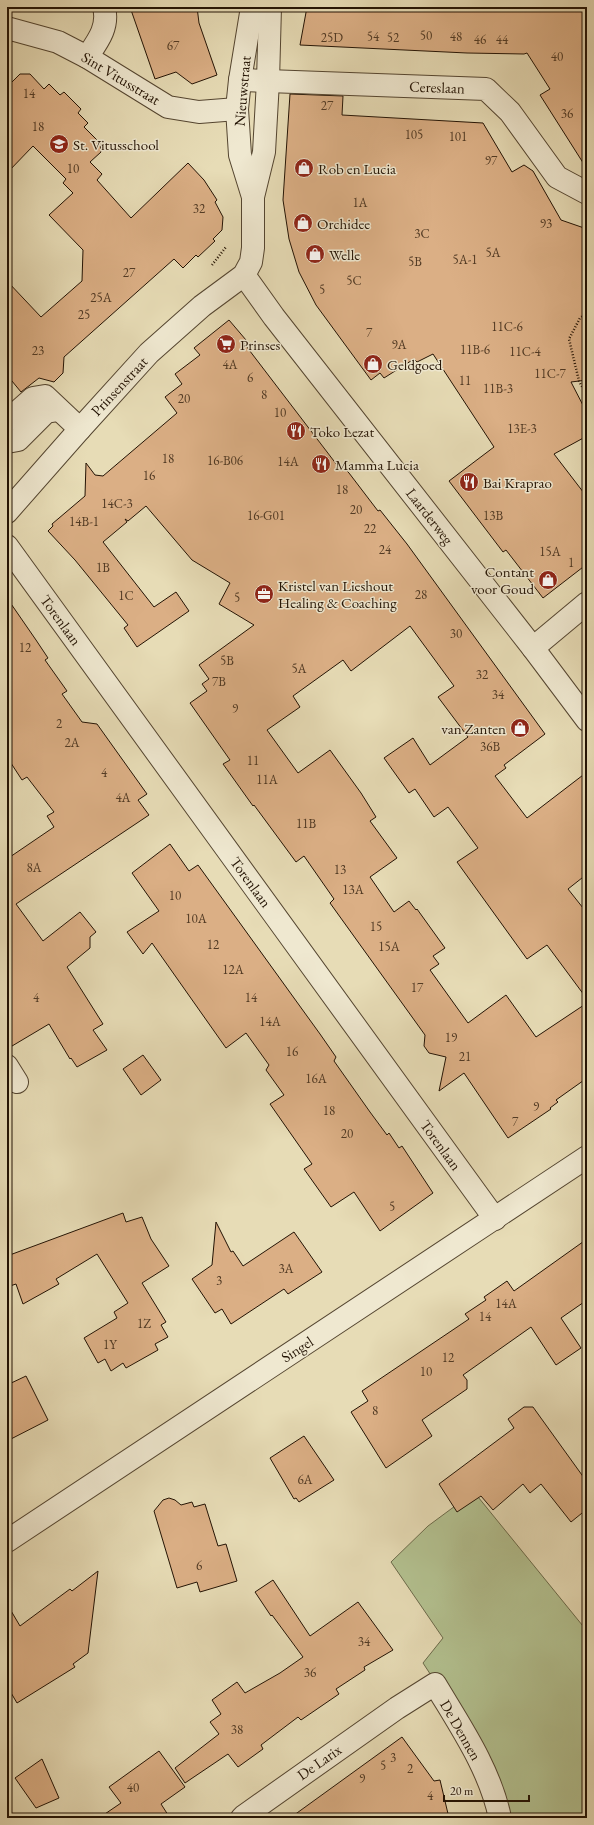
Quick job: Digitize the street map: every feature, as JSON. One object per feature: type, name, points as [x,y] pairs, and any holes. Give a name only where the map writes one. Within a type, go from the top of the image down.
[{"type":"street","points":[[87,57],[101,35],[105,25],[106,16],[104,7]]},
{"type":"street","name":"Nieuwstraat","points":[[252,7],[240,80],[237,109],[240,155],[253,197]]},
{"type":"street","name":"Nieuwstraat","points":[[244,275],[251,262],[253,248],[253,197],[264,152],[270,7]]},
{"type":"street","name":"Sint Vitusstraat","points":[[7,28],[58,42],[87,57],[168,107],[198,112],[237,109]]},
{"type":"street","name":"Cereslaan","points":[[240,80],[486,89],[510,112],[557,177],[586,194],[587,193]]},
{"type":"street","name":"Prinsenstraat","points":[[7,512],[149,353],[202,306],[244,275]]},
{"type":"street","name":"Laarderweg","points":[[244,275],[274,317],[533,648],[587,720]]},
{"type":"street","points":[[7,421],[33,398],[52,403],[80,429]]},
{"type":"street","points":[[7,442],[18,440],[46,412],[52,403]]},
{"type":"street","name":"Torenlaan","points":[[7,546],[494,1219]]},
{"type":"street","points":[[533,648],[587,603]]},
{"type":"street","name":"Singel","points":[[7,1541],[587,1157]]},
{"type":"street","name":"De Dennen","points":[[397,1708],[434,1684],[478,1756],[500,1818]]},
{"type":"street","name":"De Larix","points":[[242,1818],[397,1708]]},
{"type":"path","points":[[213,264],[228,243]]},
{"type":"path","points":[[587,313],[580,318],[570,339],[579,381],[587,396]]},
{"type":"green space","points":[[474,1492],[587,1631],[587,1818],[508,1818],[472,1738],[423,1663],[443,1638],[391,1562],[428,1526]]},
{"type":"building","points":[[130,7],[197,7],[199,23],[217,75],[192,84],[176,72],[155,79]]},
{"type":"building","points":[[307,7],[454,7],[530,9],[529,7],[587,7],[587,169],[540,95],[550,89],[527,53],[467,53],[300,45]]},
{"type":"building","points":[[20,74],[30,74],[44,89],[49,84],[60,95],[64,92],[81,109],[78,113],[88,123],[84,127],[100,143],[101,152],[90,162],[102,174],[97,180],[131,218],[188,163],[204,180],[217,200],[215,202],[223,217],[222,230],[213,239],[215,241],[198,257],[196,255],[183,268],[174,259],[64,357],[63,373],[54,382],[39,378],[21,392],[7,375],[7,281],[41,317],[82,281],[83,250],[49,215],[73,193],[63,183],[66,179],[33,146],[7,173],[7,87]]},
{"type":"building","points":[[290,94],[343,96],[342,115],[483,123],[512,172],[524,165],[533,171],[561,220],[587,229],[587,380],[571,382],[587,413],[587,436],[554,454],[587,497],[587,564],[543,598],[506,550],[503,552],[449,481],[494,447],[433,354],[417,362],[414,359],[384,378],[380,373],[371,380],[316,305],[299,272],[289,239],[283,200]]},
{"type":"building","points":[[229,320],[246,340],[243,342],[337,465],[340,464],[349,473],[378,511],[380,510],[407,544],[545,734],[504,765],[506,768],[495,776],[527,818],[587,772],[587,874],[568,889],[587,913],[587,999],[547,945],[527,959],[457,862],[478,848],[448,807],[434,817],[415,789],[409,793],[384,758],[413,738],[430,765],[468,737],[438,697],[454,686],[410,626],[351,671],[343,660],[293,696],[300,707],[267,730],[298,773],[330,750],[361,793],[376,817],[370,821],[397,858],[370,877],[394,912],[409,901],[416,910],[417,909],[445,948],[433,956],[439,964],[430,970],[468,1023],[506,995],[536,1037],[587,1003],[587,1078],[556,1100],[558,1102],[550,1108],[551,1109],[508,1138],[464,1073],[439,1091],[446,1057],[429,1053],[424,1046],[425,1035],[330,903],[334,899],[304,856],[296,862],[254,805],[253,806],[223,764],[230,760],[190,703],[207,691],[202,684],[209,679],[199,665],[254,625],[219,604],[230,583],[192,560],[146,506],[128,521],[125,519],[127,522],[103,542],[154,607],[176,592],[189,611],[137,647],[124,628],[128,625],[75,560],[48,531],[53,526],[52,524],[85,496],[86,463],[95,475],[103,476],[177,413],[165,397],[182,384],[175,374],[200,355],[194,348]]},
{"type":"building","points":[[7,598],[48,658],[45,660],[67,691],[62,694],[82,722],[97,724],[147,794],[138,800],[149,815],[16,904],[43,941],[80,912],[96,932],[90,937],[90,948],[67,967],[103,1024],[93,1030],[107,1050],[77,1067],[71,1058],[70,1059],[49,1024],[7,1049],[7,859],[54,827],[47,816],[54,812],[27,777],[22,780],[7,757]]},
{"type":"building","points":[[170,844],[189,871],[198,865],[320,1034],[336,1057],[334,1061],[370,1112],[387,1135],[389,1133],[399,1148],[402,1146],[433,1193],[380,1231],[354,1192],[331,1207],[304,1169],[312,1164],[270,1104],[284,1095],[266,1070],[269,1065],[246,1033],[226,1048],[152,943],[143,954],[127,932],[159,911],[132,873]]},
{"type":"building","points":[[143,1055],[161,1080],[141,1095],[123,1069]]},
{"type":"building","points":[[123,1213],[126,1222],[142,1217],[151,1239],[169,1266],[142,1283],[166,1322],[161,1325],[168,1337],[155,1344],[158,1350],[126,1368],[123,1363],[111,1371],[105,1359],[98,1363],[84,1338],[117,1318],[114,1312],[128,1303],[97,1254],[56,1279],[59,1284],[23,1304],[16,1284],[7,1287],[7,1256]]},
{"type":"building","points":[[216,1222],[231,1252],[233,1251],[243,1266],[294,1232],[322,1272],[288,1294],[284,1289],[231,1324],[222,1309],[215,1313],[192,1279],[212,1265]]},
{"type":"building","points":[[587,1239],[587,1300],[561,1318],[581,1348],[556,1365],[531,1327],[463,1375],[467,1380],[467,1389],[422,1420],[432,1436],[386,1468],[351,1412],[368,1401],[362,1391],[469,1319],[465,1314],[486,1300],[484,1297],[507,1281],[514,1291]]},
{"type":"building","points":[[26,1376],[48,1420],[7,1441],[7,1385]]},
{"type":"building","points":[[524,1407],[533,1407],[587,1482],[587,1509],[571,1522],[541,1484],[530,1493],[523,1484],[493,1510],[481,1496],[457,1512],[439,1484],[514,1428],[508,1419]]},
{"type":"building","points":[[304,1436],[334,1480],[299,1502],[296,1498],[294,1499],[270,1458]]},
{"type":"building","points":[[169,1498],[175,1500],[181,1505],[192,1502],[194,1507],[205,1504],[218,1546],[226,1544],[237,1581],[200,1592],[197,1582],[177,1588],[154,1511],[163,1500]]},
{"type":"building","points":[[98,1571],[88,1653],[73,1664],[75,1667],[17,1703],[7,1686],[7,1604],[20,1626],[70,1589],[72,1591]]},
{"type":"building","points":[[273,1580],[310,1636],[358,1602],[393,1650],[364,1667],[365,1670],[336,1689],[339,1694],[301,1720],[298,1717],[261,1745],[263,1749],[238,1767],[228,1754],[185,1783],[175,1768],[219,1734],[210,1722],[221,1714],[212,1700],[237,1682],[245,1693],[280,1673],[303,1657],[272,1615],[271,1616],[255,1592]]},
{"type":"building","points":[[402,1737],[434,1781],[440,1780],[449,1818],[290,1818]]},
{"type":"building","points":[[159,1751],[185,1787],[161,1804],[170,1818],[99,1818],[121,1803],[109,1787]]},
{"type":"building","points":[[42,1759],[59,1798],[36,1808],[15,1778]]},
{"type":"place","name":"St. Vitusschool","points":[[59,144]]},
{"type":"place","name":"Rob en Lucia","points":[[304,168]]},
{"type":"place","name":"Orchidee","points":[[303,223]]},
{"type":"place","name":"Welle","points":[[315,254]]},
{"type":"place","name":"Prinses","points":[[226,344]]},
{"type":"place","name":"Geldgoed","points":[[373,364]]},
{"type":"place","name":"Toko Lezat","points":[[296,431]]},
{"type":"place","name":"Mamma Lucia","points":[[321,464]]},
{"type":"place","name":"Bai Kraprao","points":[[469,482]]},
{"type":"place","name":"Contant voor Goud","points":[[548,580]]},
{"type":"place","name":"Kristel van Lieshout Healing & Coaching","points":[[264,594]]},
{"type":"place","name":"van Zanten","points":[[520,728]]}]
